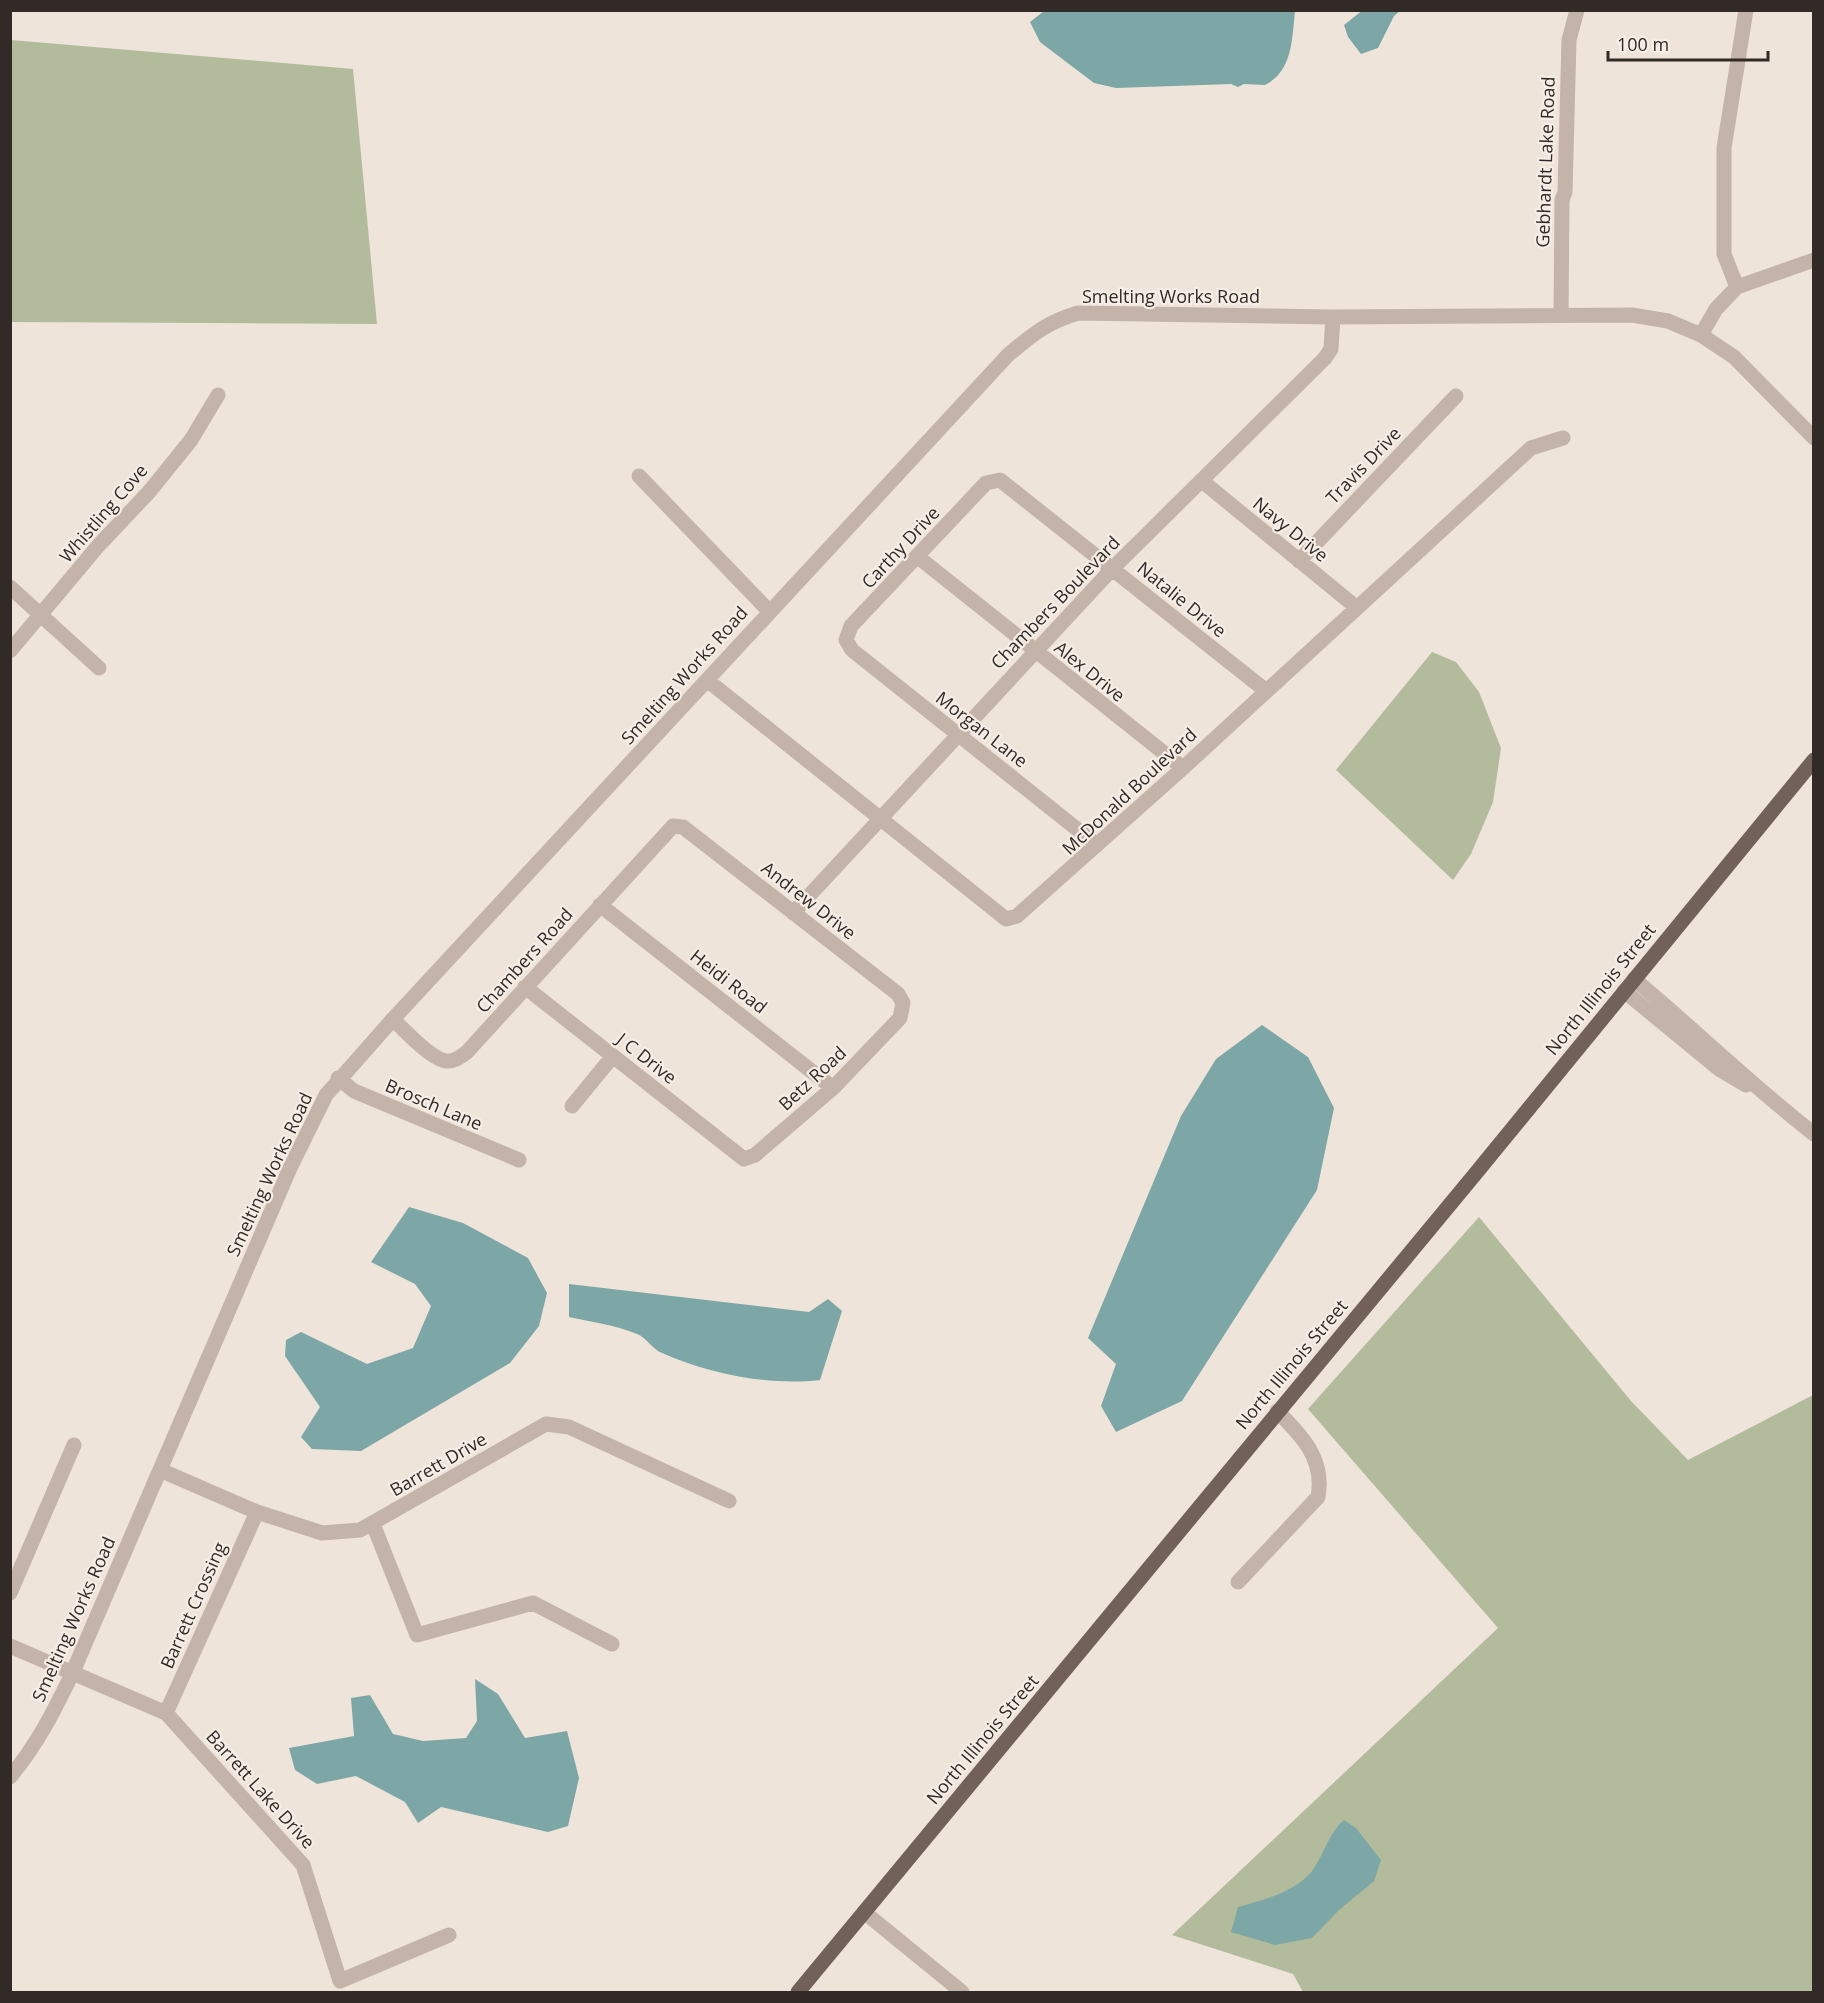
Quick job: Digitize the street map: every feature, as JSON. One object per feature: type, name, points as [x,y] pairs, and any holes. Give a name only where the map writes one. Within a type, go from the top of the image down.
[{"type":"main road","name":"North Illinois Street","points":[[798,1992],[1476,1173],[1814,760]]},
{"type":"street","name":"Gebhardt Lake Road","points":[[1561,315],[1562,200],[1565,192],[1569,40],[1576,10]]},
{"type":"street","points":[[1737,287],[1724,255],[1724,148],[1746,10]]},
{"type":"street","points":[[1701,335],[1716,309],[1737,287],[1814,260]]},
{"type":"street","name":"Smelting Works Road","points":[[10,1777],[31,1752],[72,1674],[306,1131],[338,1078],[1008,355],[1039,329],[1054,320],[1078,314],[1333,317],[1632,315],[1668,321],[1701,335],[1734,357],[1814,438]]},
{"type":"street","name":"Chambers Boulevard","points":[[793,913],[1113,568],[1325,357],[1331,349],[1333,317]]},
{"type":"street","name":"Whistling Cove","points":[[10,651],[191,440],[218,395]]},
{"type":"street","name":"Travis Drive","points":[[1299,561],[1456,396]]},
{"type":"street","name":"McDonald Boulevard","points":[[707,680],[1006,919],[1017,916],[1183,768],[1265,690],[1531,448],[1563,438]]},
{"type":"street","points":[[639,476],[769,611]]},
{"type":"street","name":"Natalie Drive","points":[[986,483],[1000,480],[1265,690]]},
{"type":"street","name":"Navy Drive","points":[[1202,481],[1356,607]]},
{"type":"street","name":"Carthy Drive","points":[[846,639],[851,626],[986,483]]},
{"type":"street","name":"Alex Drive","points":[[918,557],[1183,768]]},
{"type":"street","points":[[10,587],[99,668]]},
{"type":"street","name":"Morgan Lane","points":[[846,639],[852,650],[1097,845]]},
{"type":"street","name":"Chambers Road","points":[[393,1019],[435,1056],[445,1061],[457,1060],[467,1052],[673,826]]},
{"type":"street","name":"Andrew Drive","points":[[673,826],[683,827],[898,994],[903,1003],[900,1018]]},
{"type":"street","name":"Heidi Road","points":[[600,905],[833,1088]]},
{"type":"street","points":[[1629,985],[1728,1059],[1764,1095],[1814,1134]]},
{"type":"street","name":"J C Drive","points":[[525,987],[744,1159]]},
{"type":"street","name":"Betz Road","points":[[744,1159],[755,1155],[833,1088],[900,1018]]},
{"type":"street","points":[[572,1106],[613,1056]]},
{"type":"street","name":"Brosch Lane","points":[[338,1078],[354,1091],[519,1160]]},
{"type":"street","points":[[1238,1582],[1318,1497],[1321,1481],[1318,1466],[1306,1441],[1277,1411]]},
{"type":"street","name":"Barrett Drive","points":[[160,1470],[257,1512],[322,1533],[360,1530],[546,1424],[569,1427],[729,1501]]},
{"type":"street","points":[[10,1593],[74,1446]]},
{"type":"street","name":"Barrett Crossing","points":[[166,1713],[257,1512]]},
{"type":"street","points":[[373,1524],[417,1635],[533,1603],[612,1644]]},
{"type":"street","name":"Barrett Lake Drive","points":[[10,1646],[166,1713],[303,1865],[340,1981],[449,1935]]},
{"type":"street","points":[[864,1912],[962,1992]]},
{"type":"green space","points":[[11,40],[353,69],[377,324],[11,322]]},
{"type":"green space","points":[[1432,652],[1456,662],[1479,692],[1501,748],[1493,802],[1471,854],[1453,880],[1336,770]]},
{"type":"green space","points":[[1479,1217],[1631,1401],[1688,1460],[1813,1395],[1813,1992],[1303,1992],[1293,1974],[1172,1935],[1498,1628],[1308,1409]]},
{"type":"water","points":[[1363,10],[1400,11],[1394,16],[1378,48],[1361,54],[1348,37],[1344,25]]},
{"type":"water","points":[[1044,11],[1295,11],[1292,43],[1286,63],[1274,79],[1265,85],[1116,88],[1094,83],[1040,42],[1030,22]]},
{"type":"water","points":[[1262,1025],[1308,1057],[1334,1108],[1317,1190],[1182,1401],[1116,1432],[1101,1406],[1116,1364],[1088,1338],[1181,1116],[1216,1059]]},
{"type":"water","points":[[409,1207],[463,1223],[528,1258],[547,1293],[539,1326],[510,1363],[361,1451],[312,1449],[301,1437],[320,1407],[285,1356],[286,1340],[301,1332],[367,1364],[413,1348],[431,1306],[415,1284],[371,1262]]},
{"type":"water","points":[[569,1284],[809,1312],[828,1299],[842,1311],[820,1380],[760,1380],[700,1367],[662,1353],[640,1336],[629,1331],[569,1317]]},
{"type":"water","points":[[475,1679],[498,1694],[525,1738],[567,1731],[579,1778],[568,1826],[548,1832],[441,1807],[418,1823],[405,1802],[356,1776],[317,1784],[295,1770],[289,1748],[354,1736],[351,1698],[370,1695],[393,1734],[423,1741],[466,1738],[477,1721]]},
{"type":"water","points":[[1344,1820],[1356,1828],[1381,1860],[1374,1881],[1339,1910],[1312,1938],[1275,1945],[1231,1932],[1238,1907],[1278,1895],[1305,1879]]}]
